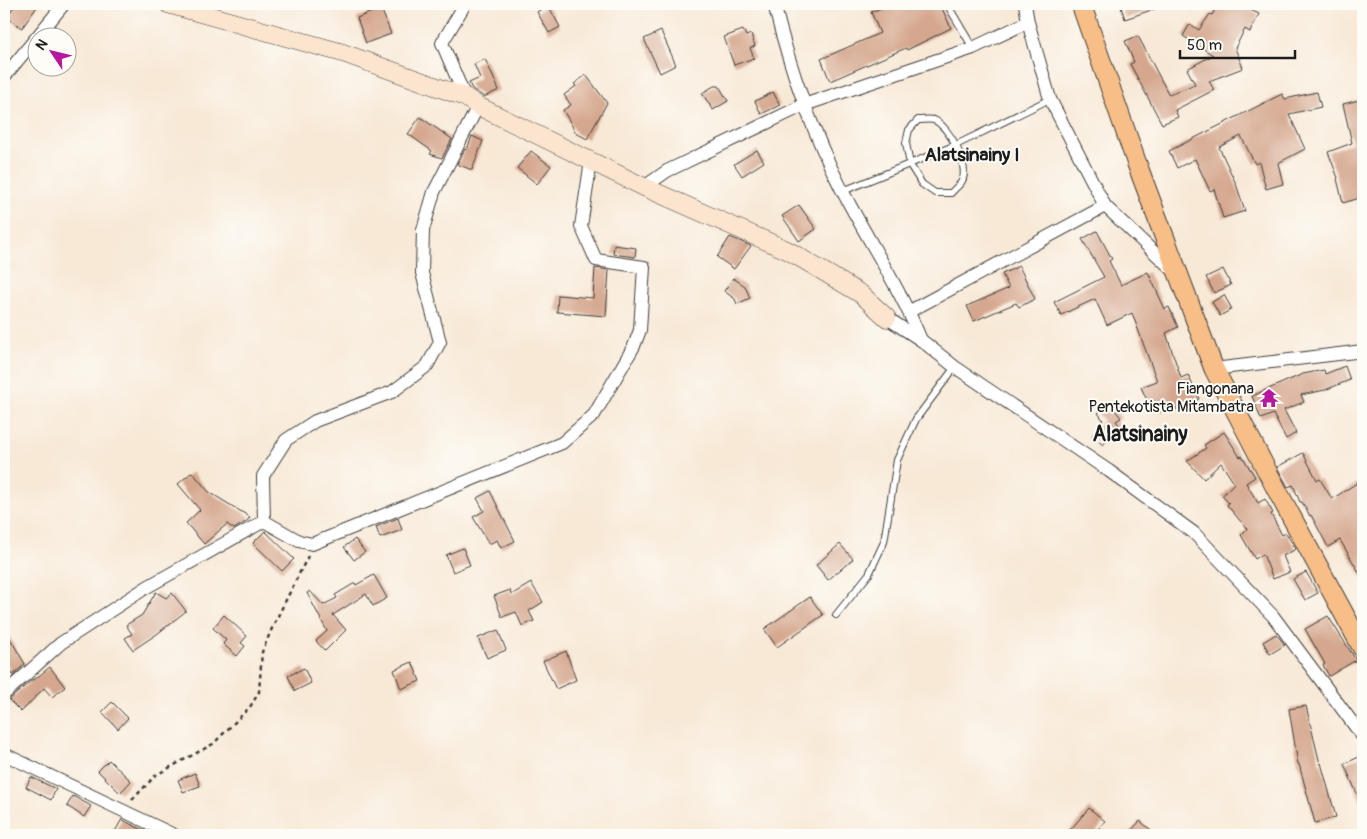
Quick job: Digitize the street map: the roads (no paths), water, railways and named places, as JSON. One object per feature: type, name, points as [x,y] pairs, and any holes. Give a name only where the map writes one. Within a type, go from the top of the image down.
[{"type":"main road","points":[[1082,4],[1137,164],[1214,369],[1278,494],[1363,650]]},
{"type":"street","points":[[4,77],[64,4]]},
{"type":"street","points":[[168,4],[343,53],[472,101],[644,187],[789,252],[861,294],[887,318],[921,340],[955,367],[1109,471],[1194,534],[1273,616],[1363,737]]},
{"type":"street","points":[[465,4],[442,43],[472,101]]},
{"type":"street","points":[[774,4],[780,31],[804,105],[843,191],[910,311],[921,340]]},
{"type":"street","points":[[1025,4],[1028,22],[1050,99],[1105,206],[1177,274]]},
{"type":"street","points":[[644,187],[667,172],[804,105],[973,48],[1028,22]]},
{"type":"street","points":[[264,521],[263,476],[286,440],[315,421],[392,392],[427,366],[440,342],[422,273],[423,230],[434,192],[472,101]]},
{"type":"street","points":[[264,521],[299,541],[312,544],[562,443],[594,415],[634,346],[640,330],[644,267],[596,260],[581,226],[591,161]]},
{"type":"street","points":[[910,311],[1105,206]]},
{"type":"street","points":[[1214,369],[1363,351]]},
{"type":"street","points":[[4,694],[61,643],[147,587],[264,521]]},
{"type":"street","points":[[4,754],[174,835]]},
{"type":"lane","points":[[947,4],[973,48]]},
{"type":"lane","points":[[843,191],[956,145],[1050,99]]},
{"type":"lane","points":[[918,120],[933,120],[944,127],[956,145],[964,167],[962,181],[951,192],[935,193],[922,184],[910,165],[906,143],[909,130],[918,120]]},
{"type":"lane","points":[[836,615],[869,574],[884,542],[897,460],[916,419],[955,367]]},
{"type":"place","name":"Fiangonana Pentekotista Mitambatra","points":[[1269,398]]},
{"type":"district","name":"Alatsinainy I","points":[[972,155]]},
{"type":"district","name":"Alatsinainy","points":[[1140,434]]}]
